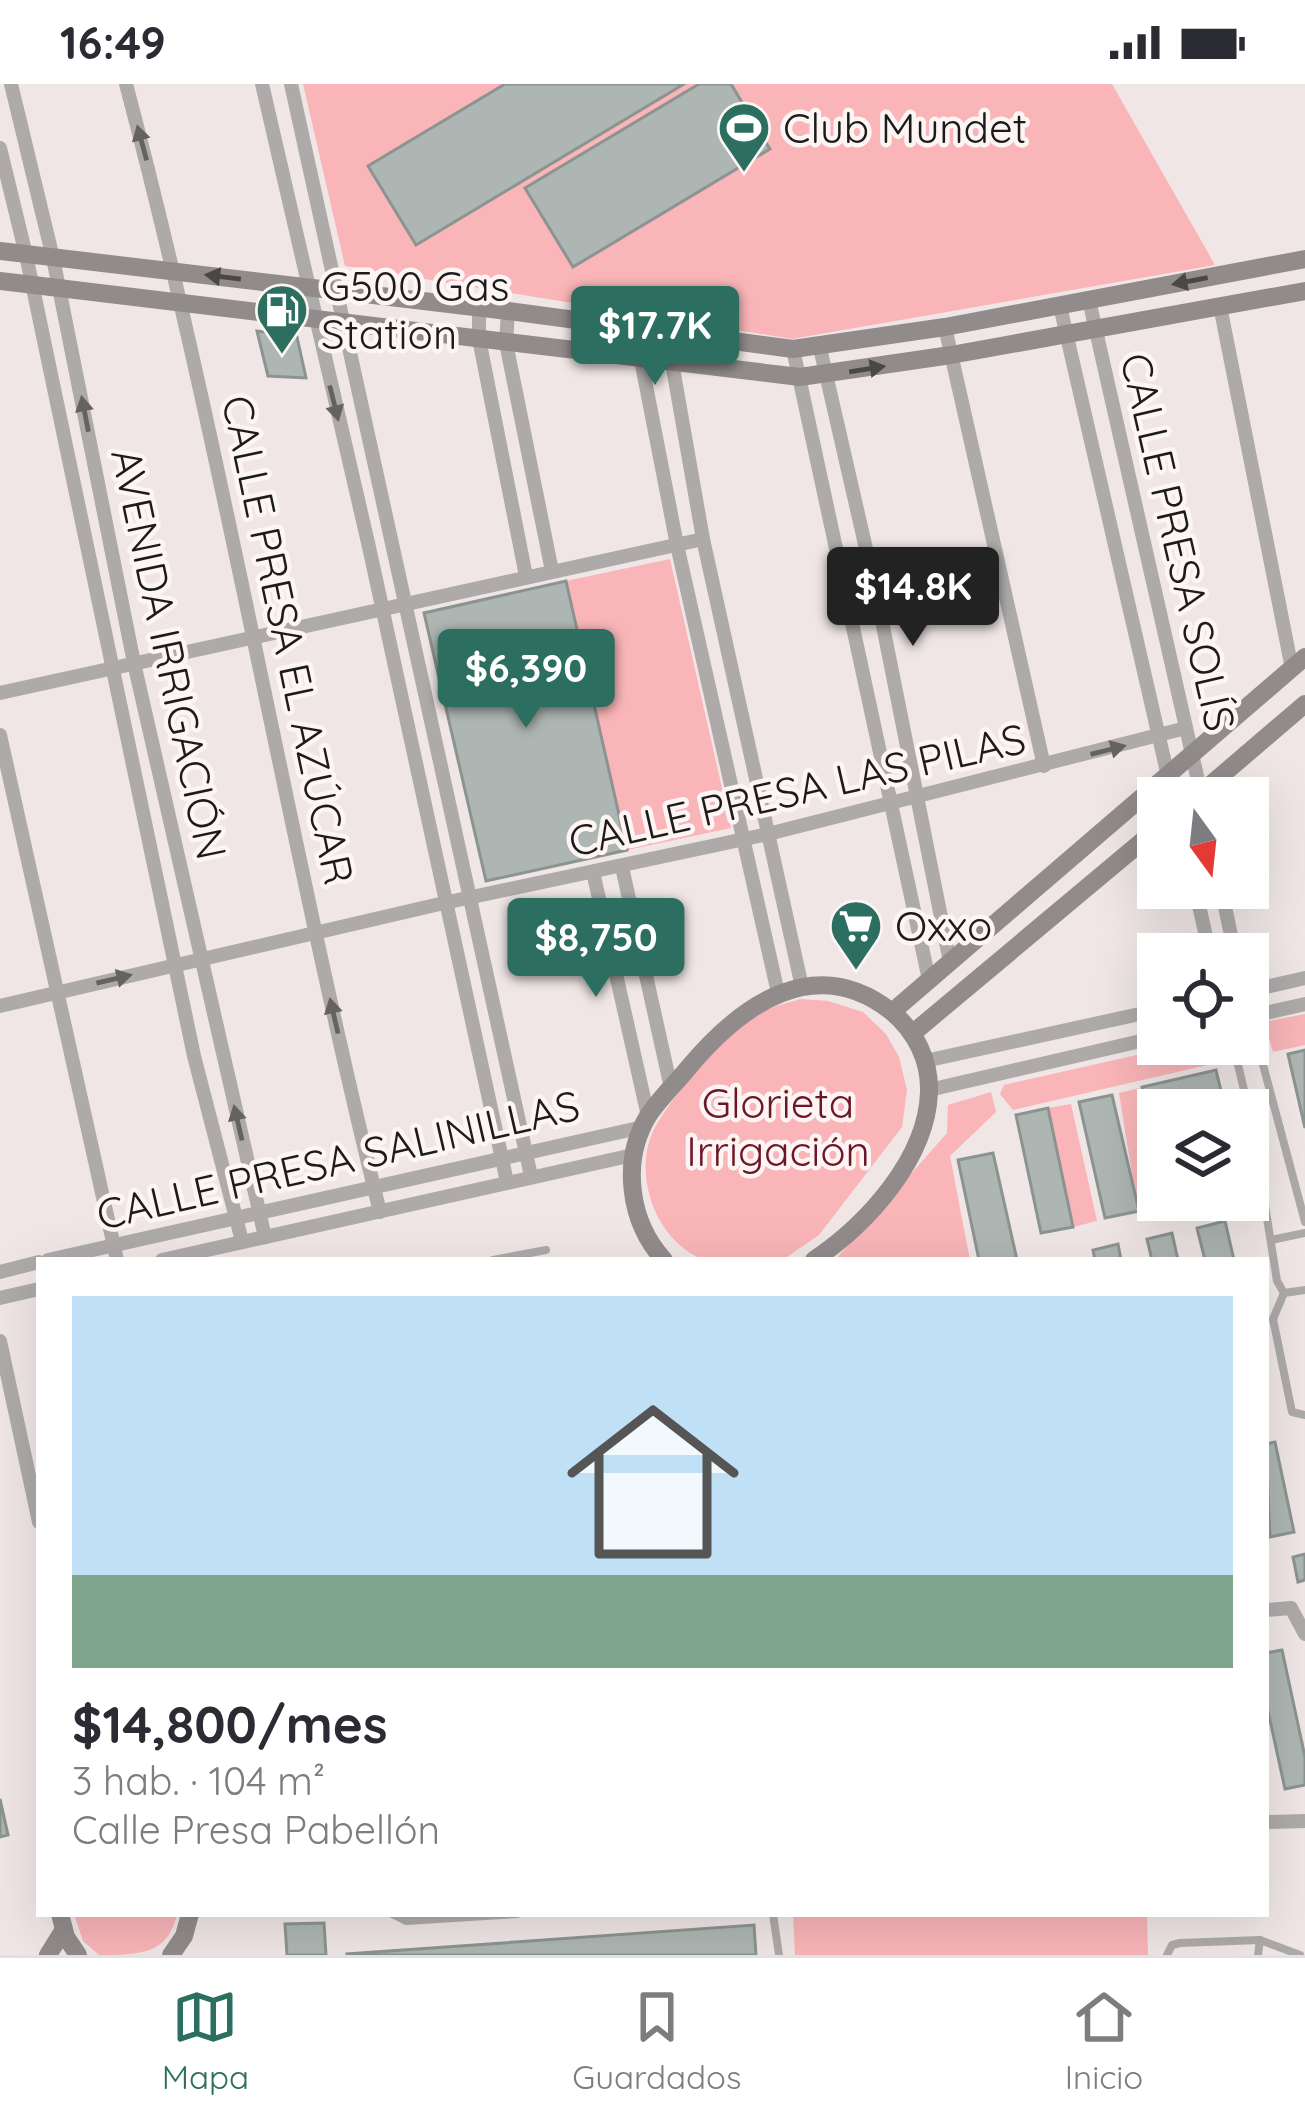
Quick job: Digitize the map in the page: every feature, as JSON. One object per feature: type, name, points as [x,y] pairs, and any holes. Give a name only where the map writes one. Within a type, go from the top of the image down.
[{"type":"main road","points":[[0,251],[793,349],[945,327],[1305,260]]},
{"type":"main road","points":[[0,281],[800,377],[951,355],[1305,291]]},
{"type":"main road","points":[[1169,777],[1295,659]]},
{"type":"main road","points":[[1222,777],[1305,704]]},
{"type":"main road","points":[[892,1012],[1137,804]]},
{"type":"main road","points":[[913,1034],[1137,847]]},
{"type":"main road","points":[[659,1257],[636,1208],[633,1155],[646,1121],[730,1023],[778,993],[802,987],[844,989],[892,1012],[913,1034],[925,1061],[929,1090],[923,1127],[904,1167],[860,1222],[819,1257]]},
{"type":"main road","points":[[171,1955],[189,1917]]},
{"type":"main road","points":[[48,1955],[62,1923]]},
{"type":"main road","points":[[62,1923],[78,1955]]},
{"type":"street","name":"AVENIDA IRRIGACIÓN","points":[[11,84],[53,259],[134,662],[265,1237]]},
{"type":"street","name":"CALLE PRESA EL AZÚCAR","points":[[126,84],[176,271],[315,932],[380,1211]]},
{"type":"street","points":[[262,84],[383,608],[507,1182]]},
{"type":"street","points":[[291,84],[531,1176]]},
{"type":"street","name":"AVENIDA IRRIGACIÓN","points":[[0,148],[194,1056],[242,1241]]},
{"type":"street","name":"CALLE PRESA SOLÍS","points":[[1089,300],[1196,777]]},
{"type":"street","name":"CALLE PRESA SOLÍS","points":[[1060,306],[1168,777]]},
{"type":"street","points":[[1220,306],[1295,659]]},
{"type":"street","points":[[479,308],[479,339],[526,576]]},
{"type":"street","points":[[508,311],[506,343],[552,571]]},
{"type":"street","points":[[945,327],[1044,766]]},
{"type":"street","points":[[635,329],[677,545],[778,993]]},
{"type":"street","points":[[668,334],[703,539],[802,987]]},
{"type":"street","points":[[820,348],[878,601],[950,962]]},
{"type":"street","points":[[793,349],[929,980]]},
{"type":"street","points":[[0,693],[703,539]]},
{"type":"street","name":"CALLE PRESA LAS PILAS","points":[[0,1006],[768,834],[1186,728]]},
{"type":"street","points":[[0,735],[115,1252]]},
{"type":"street","points":[[622,867],[671,1088]]},
{"type":"street","points":[[592,872],[646,1121]]},
{"type":"street","points":[[1269,986],[1305,978]]},
{"type":"street","points":[[1269,1010],[1305,1004]]},
{"type":"street","points":[[925,1061],[1137,1015]]},
{"type":"street","points":[[929,1090],[1137,1042]]},
{"type":"street","name":"CALLE PRESA SALINILLAS","points":[[75,1257],[115,1252],[236,1216],[646,1121]]},
{"type":"street","name":"CALLE PRESA SALINILLAS","points":[[175,1257],[633,1155]]},
{"type":"street","name":"CALLE PRESA SALINILLAS","points":[[0,1271],[36,1263]]},
{"type":"street","points":[[0,1298],[36,1290]]},
{"type":"street","points":[[0,1341],[5,1389],[36,1510]]},
{"type":"street","points":[[1269,1610],[1291,1608],[1305,1634]]},
{"type":"street","points":[[1269,1822],[1305,1821]]},
{"type":"lane","points":[[1238,1065],[1277,1281],[1284,1293]]},
{"type":"lane","points":[[1263,1065],[1305,1222]]},
{"type":"lane","points":[[1271,1240],[1305,1233]]},
{"type":"lane","points":[[509,1257],[546,1250]]},
{"type":"lane","points":[[1284,1293],[1305,1290]]},
{"type":"lane","points":[[1284,1293],[1273,1318],[1292,1412],[1305,1415]]},
{"type":"lane","points":[[398,1917],[406,1921],[469,1917]]},
{"type":"lane","points":[[774,1917],[779,1955]]},
{"type":"lane","points":[[1258,1955],[1260,1940]]},
{"type":"lane","points":[[1167,1955],[1172,1945],[1180,1943],[1260,1940],[1300,1955]]},
{"type":"green space","name":"Club Mundet","points":[[303,84],[1112,84],[1215,265],[792,339],[345,266]]},
{"type":"green space","points":[[670,559],[731,828],[627,850],[566,581]]},
{"type":"green space","name":"Glorieta Irrigación","points":[[801,999],[863,1012],[886,1034],[899,1057],[907,1090],[902,1127],[819,1235],[787,1257],[698,1257],[675,1241],[652,1203],[646,1180],[648,1145],[659,1121],[709,1055],[749,1019]]},
{"type":"green space","points":[[1305,1014],[1305,1045],[1273,1052],[1269,1021]]},
{"type":"green space","points":[[1137,1055],[1137,1065],[1207,1065],[1013,1110],[1000,1094],[1004,1085]]},
{"type":"green space","points":[[1140,1088],[1137,1205],[1119,1093]]},
{"type":"green space","points":[[991,1092],[996,1112],[950,1156],[969,1257],[838,1257],[947,1133],[948,1105]]},
{"type":"green space","points":[[1071,1104],[1097,1221],[1073,1227],[1048,1108]]},
{"type":"green space","points":[[75,1917],[176,1917],[167,1938],[150,1950],[99,1955],[83,1941]]},
{"type":"green space","points":[[793,1917],[1147,1917],[1148,1955],[795,1955]]},
{"type":"building","points":[[505,84],[684,84],[416,245],[368,166]]},
{"type":"building","points":[[699,84],[731,84],[770,149],[573,267],[525,188]]},
{"type":"building","name":"G500 Gas Station","points":[[257,331],[297,337],[306,378],[268,376]]},
{"type":"building","points":[[566,581],[627,850],[486,881],[424,613]]},
{"type":"building","points":[[1305,1050],[1305,1128],[1288,1054]]},
{"type":"building","points":[[1216,1070],[1221,1089],[1142,1089]]},
{"type":"building","points":[[1112,1095],[1137,1211],[1105,1218],[1079,1102]]},
{"type":"building","points":[[1048,1108],[1073,1227],[1041,1233],[1016,1115]]},
{"type":"building","points":[[993,1153],[1016,1257],[978,1257],[958,1160]]},
{"type":"building","points":[[1225,1221],[1233,1257],[1204,1257],[1197,1228]]},
{"type":"building","points":[[1172,1233],[1177,1257],[1151,1257],[1147,1239]]},
{"type":"building","points":[[1118,1244],[1120,1257],[1094,1257],[1093,1250]]},
{"type":"building","points":[[1275,1442],[1294,1532],[1270,1537],[1269,1514],[1269,1443]]},
{"type":"building","points":[[1305,1554],[1305,1580],[1298,1582],[1293,1557]]},
{"type":"building","points":[[1282,1650],[1305,1757],[1305,1785],[1285,1789],[1269,1716],[1269,1652]]},
{"type":"building","points":[[0,1799],[8,1835],[0,1837]]},
{"type":"building","points":[[324,1923],[326,1955],[287,1955],[285,1924]]},
{"type":"building","points":[[754,1925],[756,1955],[347,1955],[347,1954]]},
{"type":"place","name":"Club Mundet","points":[[744,174]]},
{"type":"place","name":"G500 Gas Station","points":[[282,356]]},
{"type":"place","name":"Oxxo","points":[[856,972]]}]
